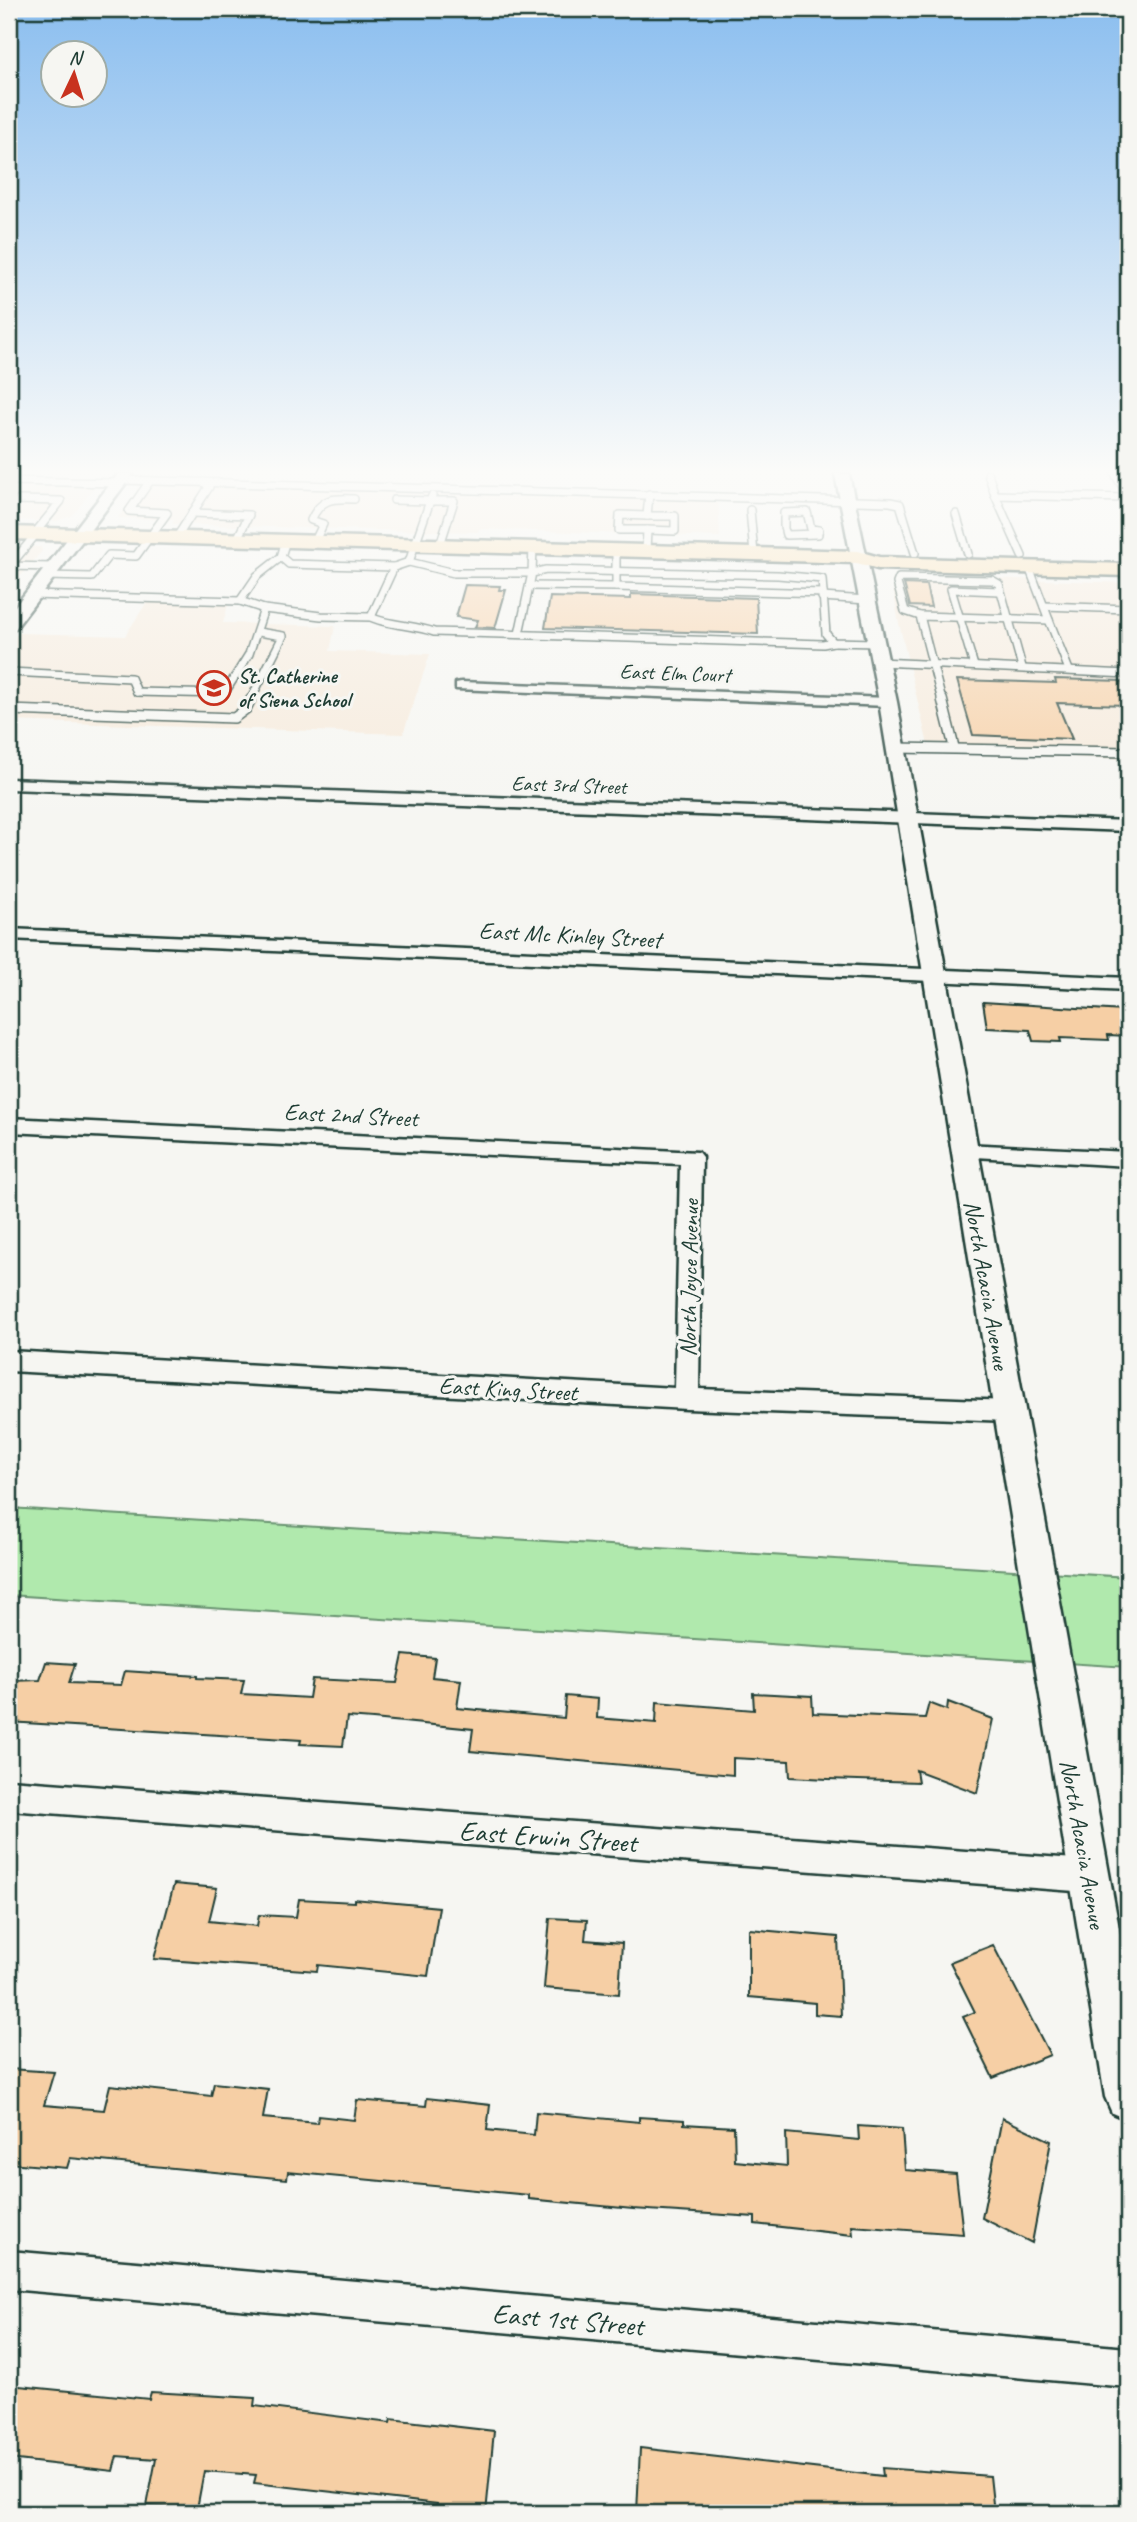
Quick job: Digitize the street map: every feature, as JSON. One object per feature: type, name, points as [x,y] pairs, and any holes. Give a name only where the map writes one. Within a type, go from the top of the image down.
[{"type":"street","points":[[9,625],[34,592]]},
{"type":"street","name":"North Acacia Avenue","points":[[865,592],[888,702],[936,976],[1088,1876],[1128,2097]]},
{"type":"street","name":"East Elm Court","points":[[461,686],[888,702]]},
{"type":"street","name":"East 3rd Street","points":[[9,784],[1128,826]]},
{"type":"street","name":"East Mc Kinley Street","points":[[9,934],[1128,984]]},
{"type":"street","name":"East 2nd Street","points":[[9,1125],[691,1157]]},
{"type":"street","points":[[964,1152],[1128,1158]]},
{"type":"street","name":"North Joyce Avenue","points":[[687,1399],[691,1157]]},
{"type":"street","name":"East King Street","points":[[9,1361],[687,1399],[1009,1411]]},
{"type":"street","name":"East Erwin Street","points":[[9,1796],[1088,1876]]},
{"type":"street","name":"East 1st Street","points":[[9,2270],[1128,2368]]},
{"type":"lane","points":[[240,601],[245,592]]},
{"type":"lane","points":[[371,617],[383,592]]},
{"type":"lane","points":[[519,634],[529,592]]},
{"type":"lane","points":[[768,592],[867,600]]},
{"type":"lane","points":[[822,592],[826,634],[833,642]]},
{"type":"lane","points":[[899,592],[905,611],[920,616],[1049,620]]},
{"type":"lane","points":[[952,592],[974,666]]},
{"type":"lane","points":[[999,592],[1022,667]]},
{"type":"lane","points":[[1038,592],[1069,670]]},
{"type":"lane","points":[[31,595],[240,601],[264,609],[321,616],[371,617],[378,621],[414,625],[434,632],[823,644],[833,642],[930,664],[1128,674]]},
{"type":"lane","points":[[1044,606],[1128,609]]},
{"type":"lane","points":[[115,714],[132,699],[224,694],[239,674],[258,632],[264,609]]},
{"type":"lane","points":[[920,616],[930,664],[954,747]]},
{"type":"lane","points":[[9,710],[234,718],[246,709],[283,636],[258,632]]},
{"type":"lane","points":[[9,672],[131,678],[132,699]]},
{"type":"lane","points":[[896,747],[1128,752]]},
{"type":"shaded area","points":[[894,592],[1128,592],[1128,759],[930,753]]},
{"type":"shaded area","name":"St. Catherine of Siena School","points":[[147,602],[228,605],[223,623],[335,626],[330,651],[430,654],[403,734],[9,721],[9,645],[18,633],[125,636]]},
{"type":"green space","points":[[9,1508],[1128,1577],[1128,1667],[9,1595]]},
{"type":"building","points":[[463,592],[506,592],[495,628],[475,627],[478,620],[456,617]]},
{"type":"building","points":[[906,592],[928,592],[931,607],[910,606]]},
{"type":"building","points":[[631,594],[756,598],[758,634],[545,628],[550,597],[631,599]]},
{"type":"building","points":[[1055,679],[1122,681],[1123,685],[1128,685],[1128,705],[1057,703],[1072,739],[973,735],[957,680],[1056,683]]},
{"type":"building","points":[[983,1002],[1123,1011],[1125,1018],[1128,1018],[1128,1036],[1108,1035],[1109,1040],[1060,1038],[1061,1042],[1033,1041],[1030,1030],[987,1028]]},
{"type":"building","points":[[403,1655],[435,1658],[432,1677],[461,1680],[457,1708],[564,1718],[566,1696],[598,1699],[597,1718],[656,1723],[657,1702],[754,1710],[753,1693],[812,1696],[813,1713],[925,1718],[929,1703],[947,1710],[948,1702],[993,1719],[977,1793],[916,1770],[918,1782],[790,1777],[789,1761],[733,1758],[733,1775],[470,1751],[473,1729],[347,1717],[343,1746],[300,1744],[301,1740],[9,1722],[9,1681],[40,1680],[46,1662],[75,1664],[69,1683],[121,1685],[125,1671],[244,1680],[241,1694],[309,1698],[312,1679],[397,1683]]},
{"type":"building","points":[[174,1884],[217,1888],[209,1921],[257,1926],[259,1915],[296,1917],[299,1899],[354,1902],[354,1899],[439,1907],[428,1976],[318,1965],[317,1971],[154,1959]]},
{"type":"building","points":[[550,1918],[587,1920],[585,1940],[622,1943],[619,1994],[544,1988]]},
{"type":"building","points":[[749,1929],[838,1937],[841,2016],[815,2014],[815,2003],[749,1997]]},
{"type":"building","points":[[993,1945],[1050,2055],[993,2078],[963,2017],[975,2012],[950,1962]]},
{"type":"building","points":[[9,2069],[54,2072],[44,2105],[104,2110],[110,2085],[211,2096],[214,2083],[268,2089],[263,2118],[317,2123],[318,2116],[354,2120],[357,2100],[426,2106],[427,2098],[490,2105],[487,2130],[534,2135],[536,2112],[639,2122],[639,2117],[684,2120],[684,2124],[734,2127],[735,2161],[787,2166],[786,2133],[859,2140],[858,2126],[902,2129],[905,2170],[956,2174],[963,2234],[852,2226],[853,2235],[755,2224],[755,2217],[529,2199],[529,2195],[288,2172],[287,2179],[70,2158],[67,2168],[9,2163]]},
{"type":"building","points":[[1002,2118],[1051,2141],[1032,2243],[982,2218]]},
{"type":"building","points":[[9,2385],[149,2399],[151,2392],[255,2398],[254,2406],[390,2423],[391,2419],[494,2431],[486,2513],[436,2513],[437,2504],[254,2483],[256,2475],[204,2471],[197,2509],[147,2506],[156,2459],[117,2456],[113,2471],[9,2459]]},
{"type":"building","points":[[640,2448],[883,2476],[882,2468],[990,2476],[994,2513],[637,2513]]},
{"type":"place","name":"St. Catherine of Siena School","points":[[214,688]]}]
